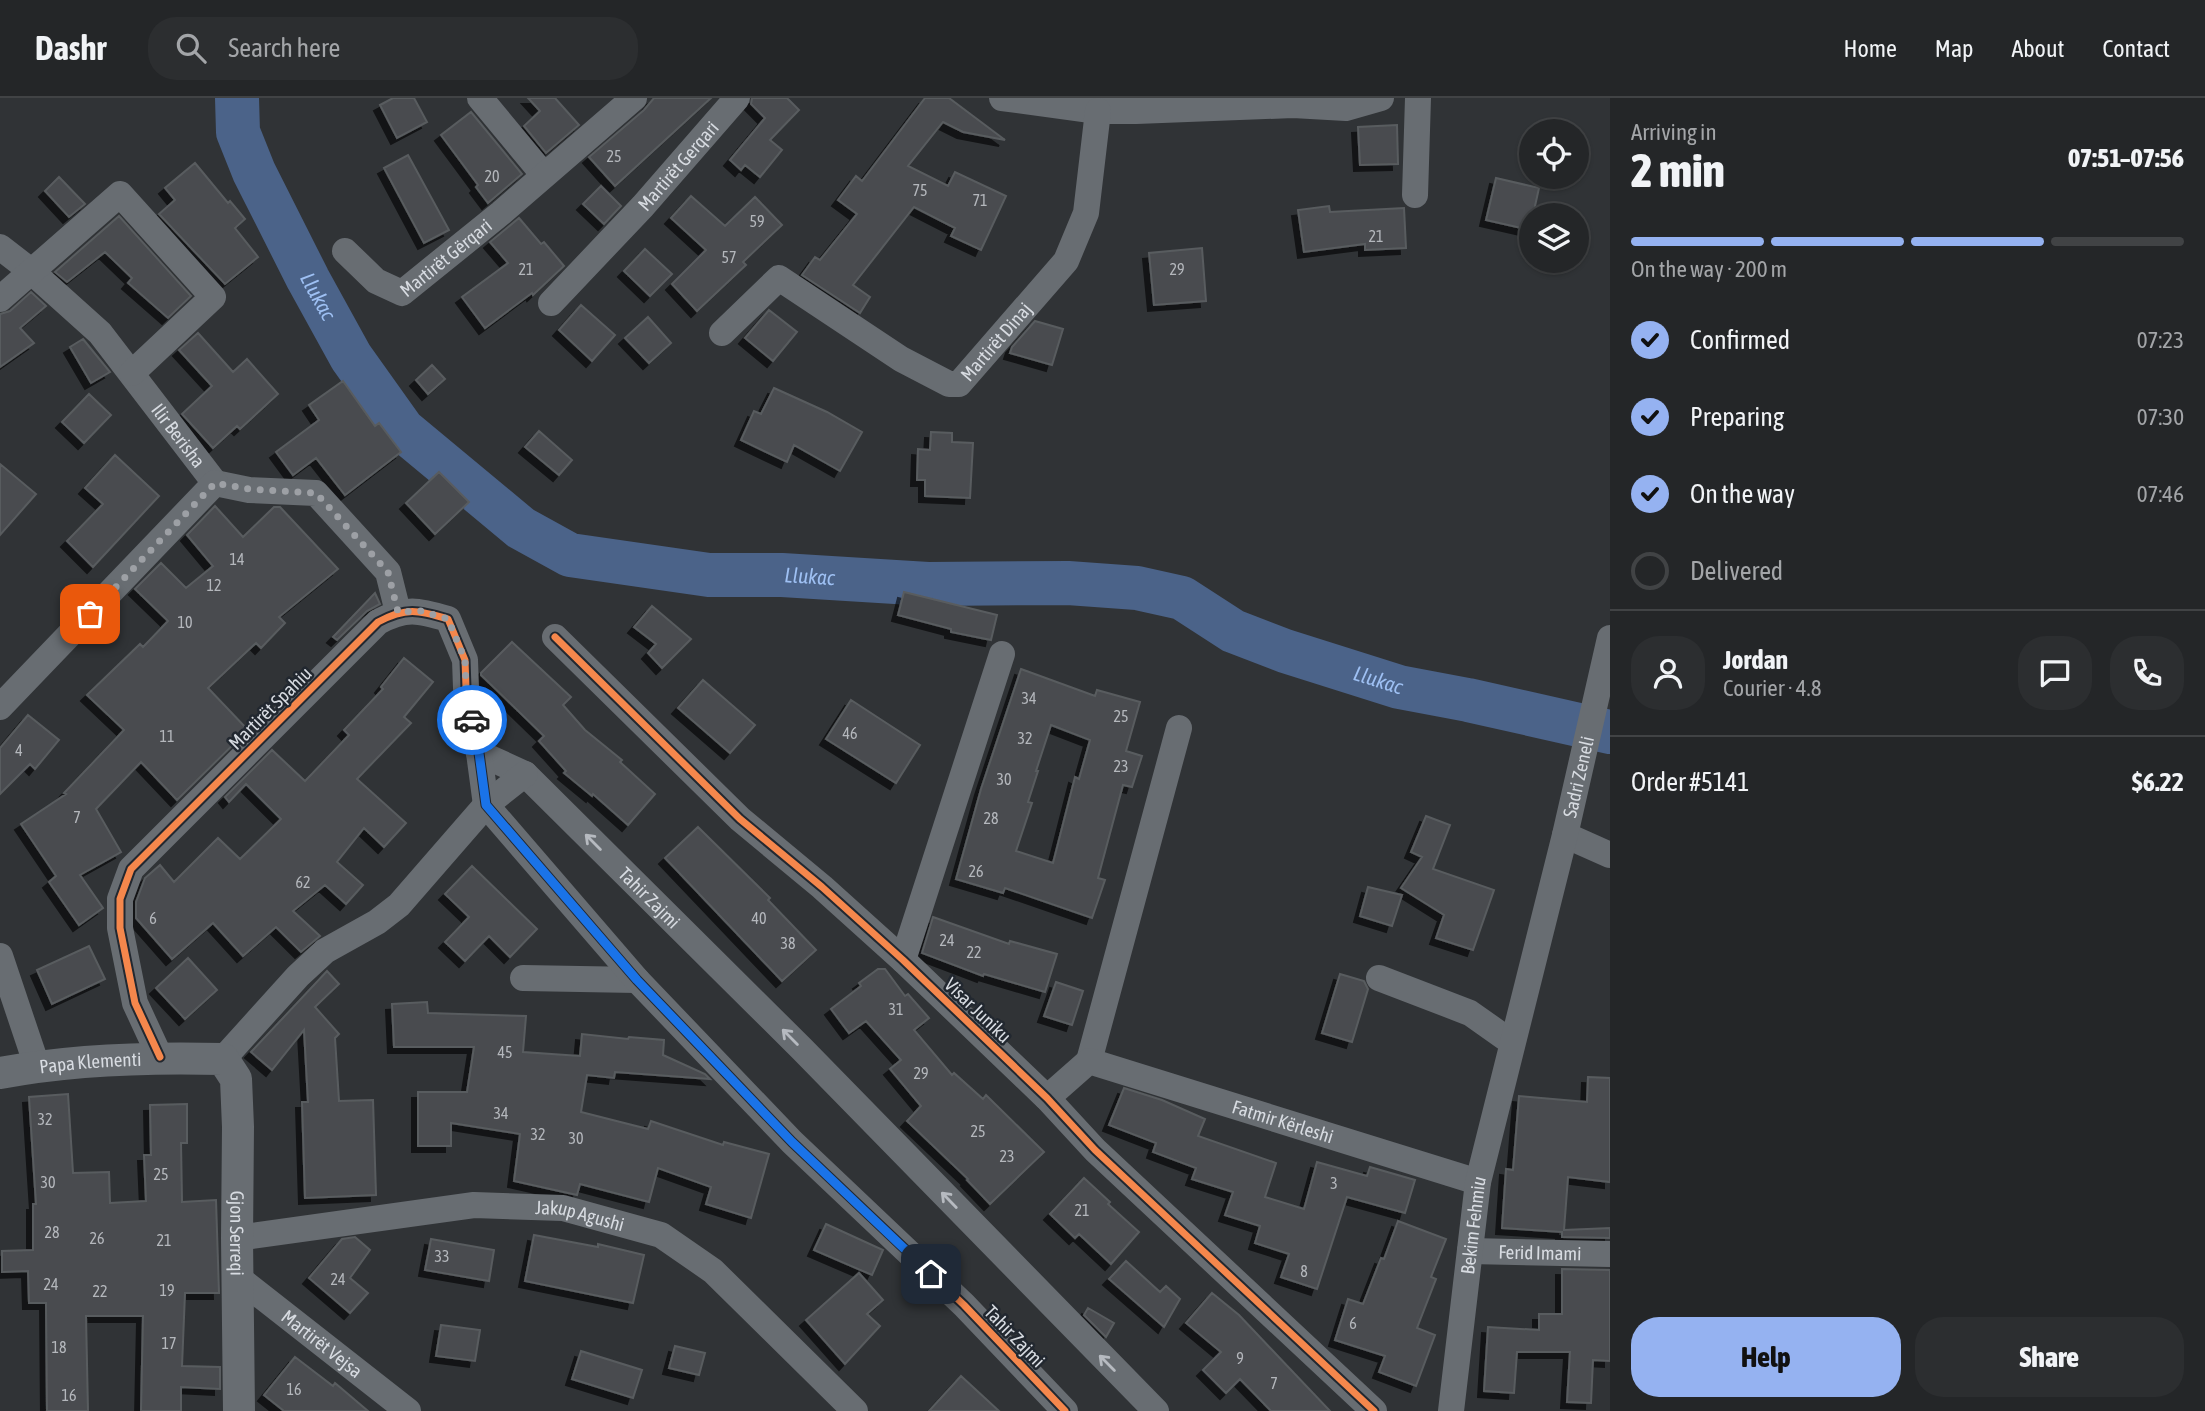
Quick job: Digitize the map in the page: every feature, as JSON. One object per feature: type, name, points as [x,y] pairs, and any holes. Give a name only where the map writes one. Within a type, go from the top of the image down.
[{"type":"street","points":[[480,98],[543,174]]},
{"type":"street","name":"Martirët Gërqari","points":[[345,251],[376,281],[401,293],[501,213],[634,98]]},
{"type":"street","name":"Martirët Gerqari","points":[[551,303],[619,232],[737,98]]},
{"type":"street","points":[[1002,98],[1098,111],[1293,105],[1346,108],[1381,98]]},
{"type":"street","points":[[1415,195],[1418,98]]},
{"type":"street","name":"Martirët Dinaj","points":[[722,332],[779,278],[901,359],[949,384],[959,384],[1066,261],[1086,213],[1098,111]]},
{"type":"street","points":[[0,299],[120,194],[213,297],[132,373]]},
{"type":"street","name":"Ilir Berisha","points":[[0,247],[32,271],[100,333],[215,483],[0,707]]},
{"type":"street","points":[[215,483],[249,489],[316,493],[388,572],[398,612],[421,611],[448,619],[465,660],[470,712],[486,805]]},
{"type":"street","name":"Martirët Spahiu","points":[[160,1058],[135,1003],[120,928],[120,899],[131,869],[378,622],[398,612]]},
{"type":"street","name":"Visar Juniku","points":[[555,636],[740,819],[822,887],[903,960],[1047,1098],[1094,1150],[1374,1411]]},
{"type":"street","name":"Sadri Zeneli","points":[[1565,835],[1610,638]]},
{"type":"street","points":[[903,960],[1002,654]]},
{"type":"street","points":[[1047,1098],[1089,1061],[1179,728]]},
{"type":"street","name":"Tahir Zajmi","points":[[479,753],[525,774],[802,1049],[1156,1411]]},
{"type":"street","points":[[223,1059],[298,976],[325,951],[377,922],[399,905],[486,805],[525,774]]},
{"type":"street","name":"Tahir Zajmi","points":[[486,805],[637,980],[792,1142],[964,1305],[1065,1411]]},
{"type":"street","points":[[1565,835],[1610,855]]},
{"type":"street","name":"Bekim Fehmiu","points":[[1451,1411],[1478,1182],[1565,835]]},
{"type":"street","points":[[0,957],[37,1066]]},
{"type":"street","points":[[523,978],[637,980]]},
{"type":"street","points":[[1379,978],[1470,1013],[1511,1042]]},
{"type":"street","name":"Papa Klementi","points":[[0,1073],[37,1066],[160,1058],[223,1059]]},
{"type":"street","name":"Gjon Serreqi","points":[[223,1059],[236,1079],[239,1411]]},
{"type":"street","name":"Fatmir Kërleshi","points":[[1089,1061],[1478,1182]]},
{"type":"street","name":"Jakup Agushi","points":[[237,1238],[474,1205],[563,1208],[662,1235],[713,1271],[855,1411]]},
{"type":"street","name":"Ferid Imami","points":[[1470,1251],[1610,1254]]},
{"type":"street","name":"Martirët Vejsa","points":[[237,1278],[408,1411]]},
{"type":"building","points":[[393,98],[414,98],[427,122],[397,138],[380,105]]},
{"type":"building","points":[[528,98],[555,98],[579,125],[546,153],[524,126],[540,111]]},
{"type":"building","points":[[654,98],[711,98],[615,186],[589,157],[644,110]]},
{"type":"building","points":[[752,98],[787,98],[799,110],[770,140],[782,150],[760,177],[745,165],[741,170],[730,160],[765,118],[751,104]]},
{"type":"building","points":[[925,98],[949,98],[1005,140],[963,132],[943,122],[908,166],[948,186],[955,172],[1006,196],[981,250],[951,236],[955,228],[914,207],[853,285],[870,297],[860,313],[802,275],[815,257],[820,260],[857,214],[838,200],[856,176],[862,181]]},
{"type":"building","points":[[471,112],[522,174],[488,203],[441,135]]},
{"type":"building","points":[[1397,125],[1398,164],[1360,165],[1358,127]]},
{"type":"building","points":[[408,155],[449,230],[424,243],[384,168]]},
{"type":"building","points":[[195,163],[245,219],[235,228],[258,257],[225,284],[159,214],[175,200],[165,188]]},
{"type":"building","points":[[59,177],[85,204],[69,217],[45,191]]},
{"type":"building","points":[[1496,178],[1519,183],[1519,189],[1539,189],[1536,203],[1519,203],[1519,228],[1486,220]]},
{"type":"building","points":[[601,186],[621,206],[604,224],[583,204]]},
{"type":"building","points":[[691,196],[725,226],[755,197],[782,225],[743,262],[746,265],[697,311],[672,284],[706,250],[671,218]]},
{"type":"building","points":[[1329,206],[1330,212],[1404,208],[1406,248],[1365,250],[1365,244],[1304,252],[1298,210]]},
{"type":"building","points":[[119,216],[191,296],[168,318],[128,283],[132,278],[105,252],[67,282],[55,272]]},
{"type":"building","points":[[519,218],[564,266],[533,295],[532,293],[485,328],[462,297],[508,263],[490,242]]},
{"type":"building","points":[[1202,248],[1206,301],[1154,305],[1149,253]]},
{"type":"building","points":[[645,249],[672,274],[650,296],[624,271]]},
{"type":"building","points":[[31,292],[46,306],[20,328],[34,343],[0,367],[0,314],[10,311]]},
{"type":"building","points":[[581,305],[615,335],[592,361],[559,330]]},
{"type":"building","points":[[769,310],[797,332],[773,361],[745,338]]},
{"type":"building","points":[[648,317],[671,343],[649,363],[625,338]]},
{"type":"building","points":[[1035,321],[1063,329],[1052,365],[1010,353],[1012,347]]},
{"type":"building","points":[[198,333],[233,372],[247,359],[278,394],[240,429],[237,426],[213,448],[182,414],[212,386],[179,350]]},
{"type":"building","points":[[83,339],[110,372],[91,383],[70,347]]},
{"type":"building","points":[[432,365],[445,379],[428,394],[416,380]]},
{"type":"building","points":[[343,381],[375,426],[379,423],[401,452],[345,495],[316,458],[293,475],[276,452],[319,420],[309,405]]},
{"type":"building","points":[[774,388],[827,412],[862,432],[840,471],[794,445],[787,462],[741,440],[754,411],[761,414]]},
{"type":"building","points":[[89,394],[111,415],[84,443],[62,422]]},
{"type":"building","points":[[539,431],[572,460],[559,475],[525,447]]},
{"type":"building","points":[[931,432],[952,433],[952,442],[973,443],[970,498],[925,496],[925,480],[917,480],[918,449],[930,450]]},
{"type":"building","points":[[115,455],[159,496],[93,567],[67,541],[103,504],[85,488]]},
{"type":"building","points":[[0,464],[36,494],[0,535]]},
{"type":"building","points":[[439,472],[469,502],[435,534],[406,503]]},
{"type":"building","points":[[215,506],[243,537],[274,507],[280,507],[338,569],[279,617],[285,623],[261,648],[256,643],[208,688],[248,730],[177,800],[141,762],[96,809],[121,852],[80,875],[103,908],[79,925],[49,882],[56,876],[21,824],[66,794],[64,793],[124,730],[87,695],[140,644],[143,647],[168,621],[135,589],[161,563],[186,588],[213,566],[187,535]]},
{"type":"building","points":[[904,592],[997,615],[991,640],[951,632],[951,629],[898,615]]},
{"type":"building","points":[[375,593],[380,604],[367,611],[337,640],[333,637]]},
{"type":"building","points":[[652,606],[691,639],[662,668],[648,653],[656,644],[634,627]]},
{"type":"building","points":[[512,642],[571,697],[563,705],[585,730],[622,760],[620,762],[655,794],[628,825],[564,773],[566,771],[539,741],[544,736],[481,675]]},
{"type":"building","points":[[404,658],[433,682],[404,717],[411,723],[357,779],[406,823],[384,847],[364,828],[337,862],[363,885],[346,904],[325,885],[293,911],[320,936],[301,952],[276,927],[243,956],[213,923],[172,959],[136,918],[136,902],[145,878],[160,865],[174,882],[218,838],[240,859],[281,819],[246,784],[229,802],[225,797],[272,750],[305,781],[349,735],[344,730],[383,689],[381,687]]},
{"type":"building","points":[[1021,669],[1095,696],[1097,690],[1140,702],[1126,751],[1142,756],[1132,787],[1123,785],[1098,878],[1105,880],[1092,918],[1005,888],[1003,893],[956,879],[981,789]],"holes":[[[1051,725],[1090,740],[1079,779],[1075,777],[1053,863],[1016,851],[1032,803],[1028,802]]]},
{"type":"building","points":[[703,680],[755,725],[730,753],[678,708]]},
{"type":"building","points":[[851,700],[920,745],[896,783],[826,739]]},
{"type":"building","points":[[28,715],[59,740],[35,769],[30,764],[0,794],[0,748]]},
{"type":"building","points":[[1426,816],[1450,825],[1433,869],[1494,890],[1473,950],[1436,938],[1444,915],[1401,888],[1422,857],[1411,852]]},
{"type":"building","points":[[698,827],[770,898],[768,900],[816,950],[782,981],[665,858]]},
{"type":"building","points":[[472,866],[537,929],[510,957],[489,936],[465,961],[445,942],[469,917],[445,894]]},
{"type":"building","points":[[1368,887],[1402,895],[1392,926],[1360,916]]},
{"type":"building","points":[[933,917],[1009,944],[1010,941],[1057,954],[1045,992],[984,974],[983,976],[922,953]]},
{"type":"building","points":[[89,946],[105,979],[52,1004],[37,970]]},
{"type":"building","points":[[188,958],[217,990],[185,1019],[156,988]]},
{"type":"building","points":[[878,969],[885,969],[905,996],[908,994],[929,1018],[914,1030],[952,1075],[954,1073],[983,1099],[986,1095],[1044,1152],[990,1204],[968,1179],[907,1121],[921,1106],[890,1069],[901,1060],[866,1021],[849,1033],[831,1009]]},
{"type":"building","points":[[327,971],[339,984],[315,1007],[339,1034],[335,1038],[339,1101],[373,1100],[376,1195],[305,1198],[302,1102],[308,1102],[304,1030],[272,1070],[251,1052]]},
{"type":"building","points":[[1340,974],[1364,981],[1368,989],[1352,1042],[1322,1033]]},
{"type":"building","points":[[1056,982],[1083,991],[1072,1025],[1044,1016]]},
{"type":"building","points":[[427,1002],[428,1013],[526,1016],[523,1052],[580,1056],[582,1034],[664,1040],[663,1055],[705,1074],[710,1079],[615,1072],[614,1078],[587,1075],[581,1112],[648,1129],[651,1121],[723,1145],[724,1142],[769,1154],[751,1218],[706,1204],[711,1187],[658,1168],[649,1202],[580,1184],[577,1195],[514,1181],[520,1134],[451,1123],[451,1146],[418,1146],[418,1092],[467,1092],[474,1047],[394,1047],[392,1004]]},
{"type":"building","points":[[1588,1077],[1610,1078],[1610,1182],[1568,1177],[1564,1230],[1610,1228],[1610,1238],[1562,1237],[1562,1232],[1502,1228],[1506,1169],[1513,1170],[1519,1096],[1587,1102]]},
{"type":"building","points":[[1124,1088],[1162,1100],[1205,1119],[1198,1136],[1276,1163],[1265,1197],[1304,1209],[1317,1162],[1367,1176],[1370,1167],[1415,1180],[1405,1213],[1347,1197],[1317,1289],[1281,1277],[1289,1254],[1255,1243],[1260,1226],[1225,1215],[1233,1192],[1192,1179],[1196,1168],[1153,1152],[1156,1143],[1109,1125]]},
{"type":"building","points":[[68,1094],[73,1173],[109,1172],[110,1203],[146,1201],[144,1155],[151,1155],[150,1105],[187,1104],[187,1143],[181,1143],[182,1202],[216,1200],[219,1293],[185,1293],[182,1366],[220,1367],[220,1389],[181,1387],[181,1411],[141,1411],[143,1316],[86,1316],[88,1411],[47,1411],[46,1303],[29,1303],[28,1271],[2,1272],[2,1251],[33,1250],[33,1204],[36,1204],[29,1097]]},
{"type":"building","points":[[1084,1178],[1139,1232],[1111,1264],[1079,1234],[1075,1238],[1050,1214]]},
{"type":"building","points":[[1398,1221],[1446,1239],[1431,1277],[1436,1279],[1417,1328],[1435,1335],[1416,1386],[1379,1372],[1385,1356],[1335,1340],[1348,1299],[1363,1304]]},
{"type":"building","points":[[826,1224],[883,1250],[872,1275],[814,1250]]},
{"type":"building","points":[[534,1235],[598,1247],[598,1244],[644,1255],[633,1303],[525,1281]]},
{"type":"building","points":[[355,1237],[370,1250],[350,1278],[368,1293],[350,1313],[309,1278],[342,1239]]},
{"type":"building","points":[[431,1239],[494,1250],[489,1281],[425,1270]]},
{"type":"building","points":[[1126,1261],[1160,1292],[1166,1286],[1180,1299],[1164,1327],[1109,1279]]},
{"type":"building","points":[[1562,1269],[1610,1270],[1610,1361],[1593,1360],[1591,1403],[1567,1402],[1570,1352],[1517,1352],[1514,1393],[1484,1391],[1488,1327],[1539,1330],[1539,1314],[1562,1314]]},
{"type":"building","points":[[859,1273],[883,1300],[867,1314],[880,1326],[845,1364],[806,1320]]},
{"type":"building","points":[[1212,1293],[1239,1315],[1330,1411],[1271,1411],[1240,1379],[1226,1393],[1203,1370],[1221,1352],[1186,1323]]},
{"type":"building","points":[[1088,1308],[1114,1323],[1106,1337],[1084,1315]]},
{"type":"building","points":[[441,1325],[480,1330],[475,1361],[436,1356]]},
{"type":"building","points":[[675,1346],[705,1353],[699,1375],[669,1368]]},
{"type":"building","points":[[581,1351],[642,1370],[633,1398],[572,1379]]},
{"type":"building","points":[[295,1357],[333,1386],[335,1383],[368,1411],[284,1411],[264,1395]]},
{"type":"building","points":[[961,1376],[999,1411],[929,1411]]},
{"type":"waterway","name":"Llukac","points":[[237,98],[238,132],[254,172],[351,357],[403,430],[521,528],[570,555],[709,575],[782,575],[928,584],[1068,583],[1137,588],[1182,598],[1233,631],[1285,651],[1399,687],[1610,732]]},
{"type":"cycle path","points":[[160,1057],[135,1003],[120,928],[120,899],[131,869],[378,622],[405,612],[448,619],[465,660],[466,688],[486,805],[637,980],[792,1142],[964,1305],[1065,1411]]},
{"type":"cycle path","points":[[555,637],[740,819],[822,887],[903,960],[1047,1098],[1095,1150],[1374,1411]]},
{"type":"way so far","points":[[90,614],[215,483],[249,489],[316,493],[388,572],[398,612],[421,611],[448,619],[465,660],[466,688],[472,720]]},
{"type":"route","points":[[472,720],[486,805],[637,980],[792,1142],[931,1274]]}]
